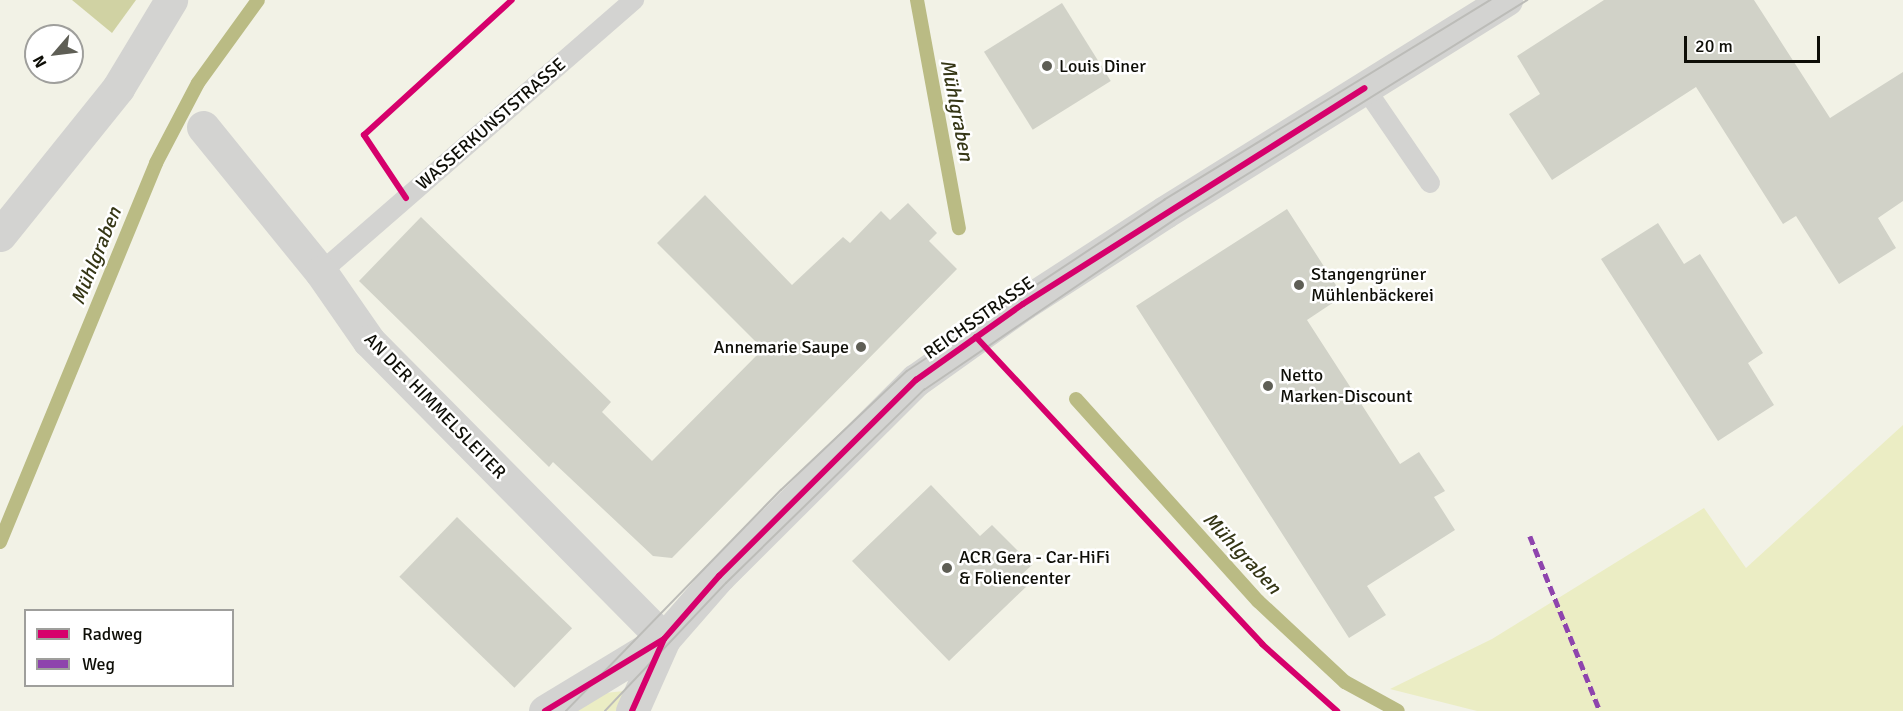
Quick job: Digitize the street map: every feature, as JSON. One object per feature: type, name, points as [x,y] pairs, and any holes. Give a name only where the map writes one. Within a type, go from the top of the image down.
[{"type":"main road","points":[[0,235],[118,88],[171,0]]},
{"type":"main road","name":"REICHSSTRASSE","points":[[632,711],[664,639],[719,576],[916,381],[1023,304],[1506,0]]},
{"type":"main road","name":"AN DER HIMMELSLEITER","points":[[203,127],[321,272],[369,341],[664,639]]},
{"type":"main road","name":"REICHSSTRASSE","points":[[544,711],[664,639]]},
{"type":"lane","name":"WASSERKUNSTSTRASSE","points":[[321,272],[634,0]]},
{"type":"lane","points":[[1365,88],[1430,183]]},
{"type":"green space","points":[[72,0],[136,0],[112,33]]},
{"type":"green space","points":[[1903,425],[1903,711],[1477,711],[1390,689],[1492,639],[1704,508],[1746,568]]},
{"type":"green space","points":[[624,691],[623,711],[568,711],[605,693]]},
{"type":"building","points":[[1604,0],[1754,0],[1830,118],[1903,72],[1903,201],[1878,218],[1896,248],[1839,284],[1796,216],[1783,224],[1696,87],[1552,180],[1509,114],[1540,94],[1517,56]]},
{"type":"building","name":"Louis Diner","points":[[1062,3],[1111,81],[1033,130],[984,52]]},
{"type":"building","points":[[705,195],[792,285],[843,237],[850,243],[881,211],[890,220],[908,203],[937,233],[929,241],[957,269],[672,558],[653,556],[553,462],[549,467],[359,281],[421,217],[611,402],[602,412],[652,461],[763,349],[657,243]]},
{"type":"building","name":"Netto Marken-Discount","points":[[1287,209],[1343,296],[1307,320],[1400,464],[1419,452],[1445,491],[1434,497],[1455,530],[1367,586],[1386,615],[1349,638],[1136,306]]},
{"type":"building","points":[[1658,223],[1684,264],[1700,254],[1763,353],[1748,363],[1774,405],[1718,441],[1601,259]]},
{"type":"building","points":[[931,485],[980,536],[992,525],[1032,565],[1020,576],[1028,585],[949,661],[852,561]]},
{"type":"building","points":[[457,517],[572,628],[514,688],[399,577]]},
{"type":"waterway","name":"Mühlgraben","points":[[0,542],[156,163],[198,83],[258,0]]},
{"type":"waterway","name":"Mühlgraben","points":[[917,0],[959,228]]},
{"type":"waterway","name":"Mühlgraben","points":[[1076,399],[1258,601],[1345,682],[1398,711]]},
{"type":"tram line","points":[[566,711],[781,490],[907,371],[1164,200],[1491,0]]},
{"type":"tram line","points":[[605,711],[726,583],[924,390],[1174,220],[1527,0]]},
{"type":"marked path","points":[[1530,536],[1600,711]]},
{"type":"cycle path","points":[[406,198],[364,135],[512,0]]},
{"type":"cycle path","points":[[545,711],[664,639],[719,576],[916,380],[1023,304],[1365,88]]},
{"type":"cycle path","points":[[976,337],[1262,644],[1337,711]]},
{"type":"cycle path","points":[[632,711],[664,639]]},
{"type":"place","name":"Louis Diner","points":[[1047,66]]},
{"type":"place","name":"Stangengrüner Mühlenbäckerei","points":[[1299,285]]},
{"type":"place","name":"Annemarie Saupe","points":[[861,347]]},
{"type":"place","name":"Netto Marken-Discount","points":[[1268,386]]},
{"type":"place","name":"ACR Gera - Car-HiFi & Foliencenter","points":[[947,568]]}]
